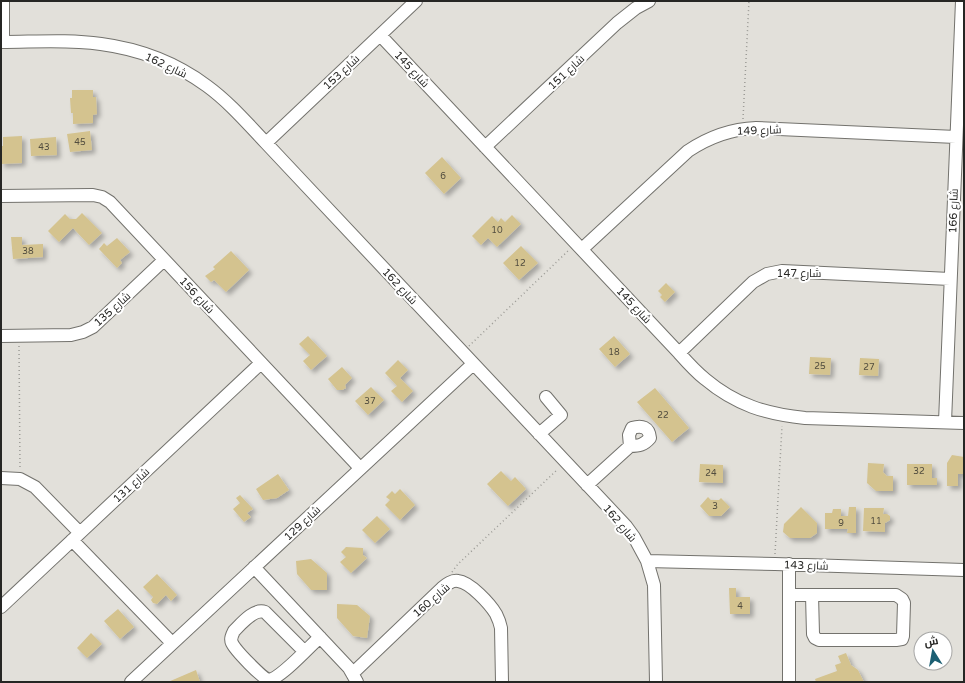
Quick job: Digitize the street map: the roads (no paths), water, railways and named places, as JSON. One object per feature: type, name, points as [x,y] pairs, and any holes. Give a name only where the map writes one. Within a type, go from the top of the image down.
[{"type":"street","points":[[2,42],[3,1]]},
{"type":"street","name":"شارع 153","points":[[266,143],[416,1]]},
{"type":"street","name":"شارع 151","points":[[485,147],[617,23],[636,8],[649,1]]},
{"type":"street","name":"شارع 166","points":[[945,422],[962,1]]},
{"type":"street","name":"شارع 145","points":[[380,35],[679,353],[704,378],[721,392],[741,403],[761,411],[783,416],[964,423]]},
{"type":"street","name":"شارع 162","points":[[2,42],[71,42],[100,44],[129,49],[156,58],[183,70],[207,86],[229,105],[626,526],[634,537],[647,561],[654,585],[656,682]]},
{"type":"street","name":"شارع 149","points":[[579,246],[688,151],[705,140],[723,133],[742,129],[770,129],[956,137]]},
{"type":"street","name":"شارع 156","points":[[1,196],[93,195],[102,197],[110,202],[360,468]]},
{"type":"street","name":"شارع 135","points":[[1,336],[72,335],[82,332],[92,327],[164,260]]},
{"type":"street","name":"شارع 147","points":[[679,353],[753,282],[767,274],[782,271],[950,279]]},
{"type":"street","name":"شارع 131","points":[[1,607],[261,363]]},
{"type":"street","name":"شارع 129","points":[[131,682],[473,364]]},
{"type":"street","points":[[539,434],[561,415],[546,397]]},
{"type":"street","points":[[587,485],[630,446]]},
{"type":"street","points":[[1,478],[20,479],[35,487],[76,536],[172,643]]},
{"type":"street","name":"شارع 143","points":[[647,561],[964,570]]},
{"type":"street","points":[[789,564],[789,682]]},
{"type":"street","points":[[254,567],[320,637],[355,677]]},
{"type":"street","name":"شارع 160","points":[[355,677],[449,583],[457,581],[466,583],[495,612],[501,628],[502,682]]},
{"type":"street","points":[[789,595],[892,594],[900,596],[904,602],[902,639],[819,640],[815,638],[813,634],[812,595]]},
{"type":"street","points":[[304,651],[266,612],[262,611],[255,613],[234,631],[231,640],[235,648],[263,677],[269,680],[276,678],[320,637]]}]
